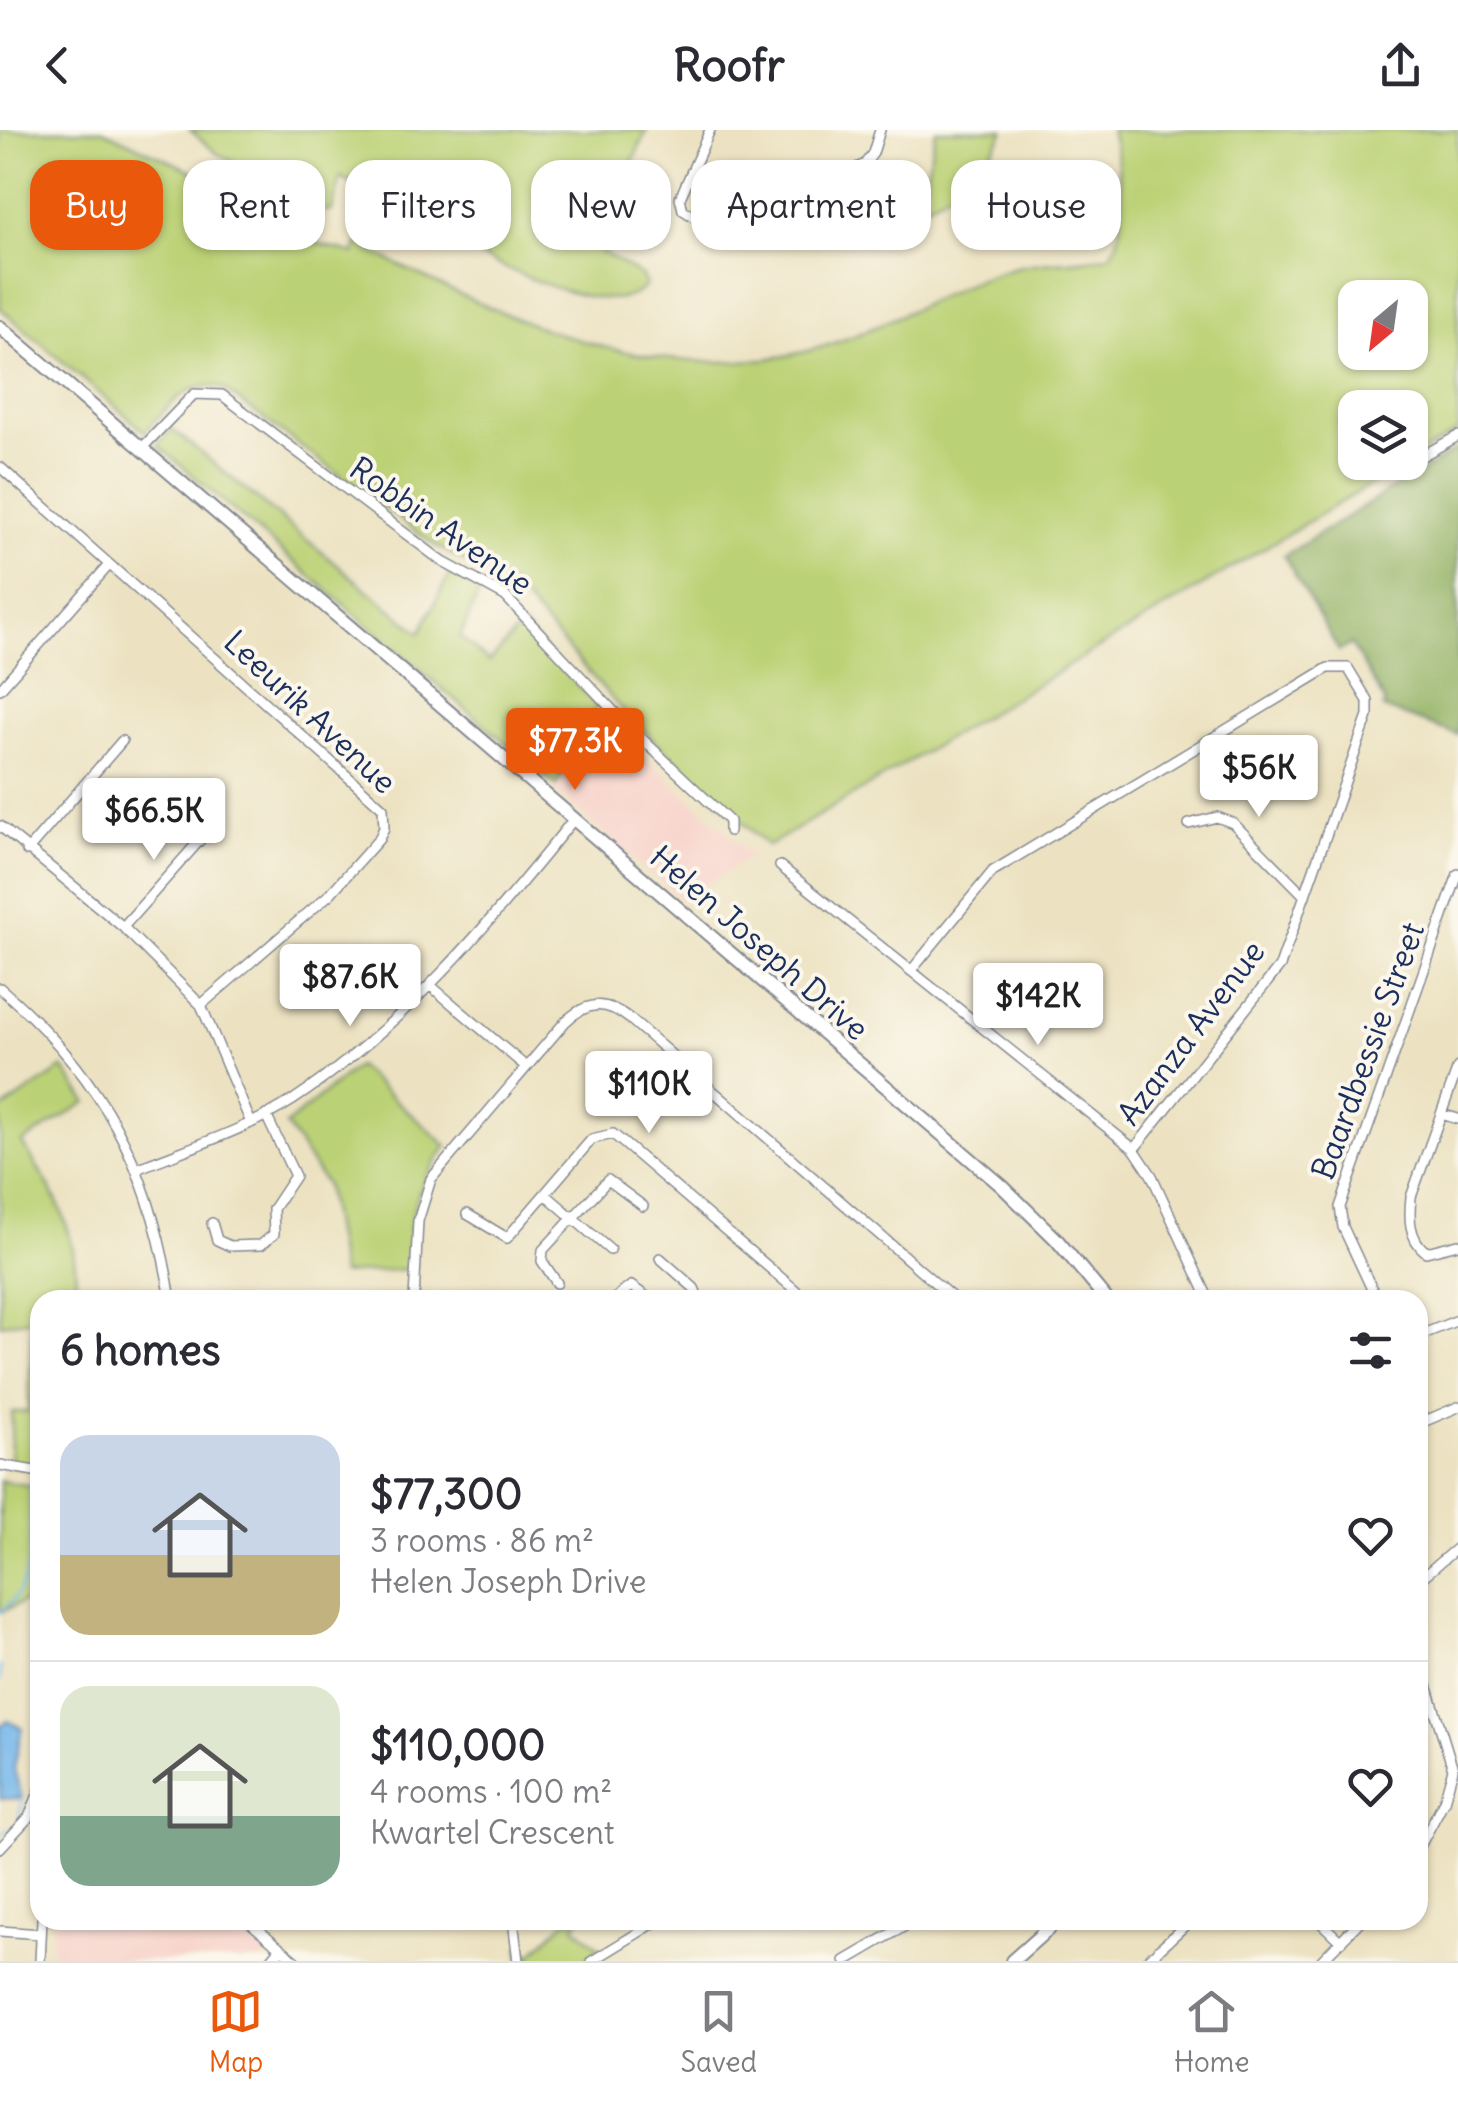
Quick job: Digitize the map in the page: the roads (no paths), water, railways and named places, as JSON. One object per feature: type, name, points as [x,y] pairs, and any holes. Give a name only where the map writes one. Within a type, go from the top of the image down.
[{"type":"street","points":[[710,130],[680,198],[682,210],[694,216],[785,204],[864,164],[874,153],[880,130]]},
{"type":"street","name":"Helen Joseph Drive","points":[[0,327],[272,556],[573,820],[1002,1186],[1056,1239],[1099,1290]]},
{"type":"street","name":"Robbin Avenue","points":[[141,449],[188,398],[205,392],[222,395],[430,553],[515,604],[572,670],[728,821],[729,831]]},
{"type":"street","points":[[1428,453],[1458,436]]},
{"type":"street","name":"Leeurik Avenue","points":[[0,467],[383,808],[384,828],[379,839],[330,894],[200,1004]]},
{"type":"street","points":[[0,689],[5,677],[109,564]]},
{"type":"street","name":"Azanza Avenue","points":[[911,971],[993,871],[1328,668],[1343,666],[1360,684],[1369,709],[1276,973],[1134,1149]]},
{"type":"street","points":[[27,851],[122,742]]},
{"type":"street","points":[[1189,824],[1217,816],[1233,823],[1304,896]]},
{"type":"street","points":[[139,1168],[251,1123],[312,1085],[430,986],[573,820]]},
{"type":"street","points":[[123,928],[215,823]]},
{"type":"street","points":[[0,826],[123,928],[200,1004],[251,1123]]},
{"type":"street","points":[[780,866],[1134,1149],[1152,1176],[1204,1290]]},
{"type":"street","name":"Baardbessie Street","points":[[1372,1290],[1343,1227],[1340,1207],[1458,874]]},
{"type":"street","points":[[1450,895],[1458,904]]},
{"type":"street","points":[[1442,920],[1458,917]]},
{"type":"street","points":[[430,986],[524,1066]]},
{"type":"street","points":[[0,988],[79,1066],[139,1168],[162,1245],[170,1290]]},
{"type":"street","points":[[415,1290],[418,1221],[430,1179],[524,1066],[581,1008],[601,1004],[620,1011],[943,1290]]},
{"type":"street","points":[[1458,1068],[1411,1196],[1409,1215],[1419,1247],[1432,1252],[1458,1244]]},
{"type":"street","points":[[1442,1114],[1458,1119]]},
{"type":"street","points":[[212,1222],[217,1240],[230,1246],[262,1246],[274,1234],[273,1209],[296,1176],[266,1115]]},
{"type":"street","points":[[468,1214],[507,1238],[592,1140],[602,1133],[619,1136],[796,1290]]},
{"type":"street","points":[[557,1283],[541,1256],[610,1180],[643,1206]]},
{"type":"street","points":[[545,1194],[610,1250]]},
{"type":"street","points":[[660,1258],[695,1290]]},
{"type":"street","points":[[1428,1332],[1458,1320]]},
{"type":"street","points":[[1428,1420],[1458,1407]]},
{"type":"street","points":[[0,1465],[30,1470]]},
{"type":"street","points":[[1428,1572],[1458,1547]]},
{"type":"street","points":[[1428,1686],[1456,1770],[1428,1831]]},
{"type":"street","points":[[0,1848],[30,1815]]},
{"type":"street","points":[[40,1961],[42,1930]]},
{"type":"street","points":[[259,1930],[296,1961]]},
{"type":"street","points":[[513,1930],[518,1961]]},
{"type":"street","points":[[592,1961],[643,1930]]},
{"type":"street","points":[[845,1961],[898,1930]]},
{"type":"street","points":[[1012,1961],[1047,1930]]},
{"type":"street","points":[[1146,1961],[1180,1930]]},
{"type":"street","points":[[1328,1930],[1341,1942]]},
{"type":"street","points":[[1321,1961],[1352,1930]]},
{"type":"street","points":[[0,1931],[42,1934]]},
{"type":"street","points":[[270,1961],[281,1948]]},
{"type":"water","points":[[7,1721],[22,1728],[14,1769],[22,1798],[0,1799],[0,1726]]},
{"type":"waterway","points":[[0,1612],[21,1586],[30,1553]]},
{"type":"waterway","points":[[0,1666],[0,1681]]},
{"type":"waterway","points":[[19,1821],[22,1798]]},
{"type":"waterway","points":[[0,1835],[14,1827]]}]
